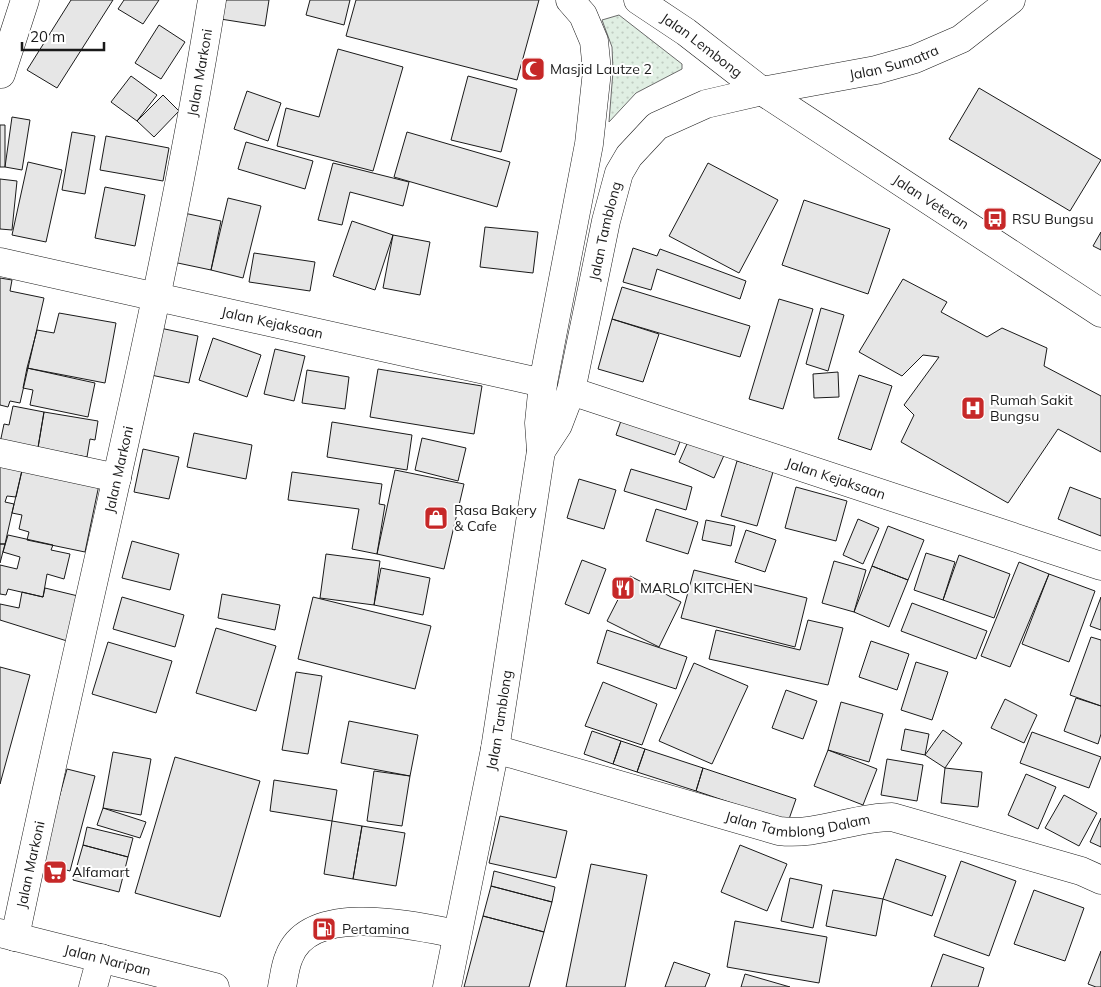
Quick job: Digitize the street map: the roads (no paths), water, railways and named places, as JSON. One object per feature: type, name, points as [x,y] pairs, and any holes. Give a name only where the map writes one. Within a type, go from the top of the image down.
[{"type":"street","points":[[1,74],[25,0]]},
{"type":"street","name":"Jalan Markoni","points":[[8,935],[117,478],[157,297],[193,115],[212,0]]},
{"type":"street","name":"Jalan Tamblong","points":[[447,987],[495,749],[541,451],[539,423],[543,383],[589,144],[597,71],[594,41],[583,15],[570,0]]},
{"type":"street","name":"Jalan Lembong","points":[[638,0],[686,32],[762,91]]},
{"type":"street","name":"Jalan Sumatra","points":[[762,91],[876,70],[915,59],[961,39],[1011,0]]},
{"type":"street","name":"Jalan Tamblong","points":[[541,451],[558,425],[571,391],[606,221],[620,173],[629,156],[657,126],[706,104],[762,91]]},
{"type":"street","name":"Jalan Veteran","points":[[762,91],[1101,313]]},
{"type":"street","name":"Jalan Kejaksaan","points":[[0,262],[543,383]]},
{"type":"street","name":"Jalan Kejaksaan","points":[[571,391],[1101,566]]},
{"type":"street","points":[[0,453],[117,478]]},
{"type":"street","name":"Jalan Tamblong Dalam","points":[[495,749],[779,831],[794,833],[878,817],[892,817],[1081,871],[1101,880]]},
{"type":"street","points":[[282,987],[289,956],[299,942],[316,930],[349,922],[389,921],[457,934]]},
{"type":"street","name":"Jalan Naripan","points":[[8,935],[215,987]]},
{"type":"street","points":[[93,987],[101,958]]},
{"type":"place","name":"Masjid Lautze 2","points":[[533,69]]},
{"type":"place","name":"RSU Bungsu","points":[[995,219]]},
{"type":"place","name":"Rumah Sakit Bungsu","points":[[973,408]]},
{"type":"place","name":"Rasa Bakery & Cafe","points":[[436,518]]},
{"type":"place","name":"MARLO KITCHEN","points":[[623,588]]},
{"type":"place","name":"Alfamart","points":[[55,872]]},
{"type":"place","name":"Pertamina","points":[[324,929]]}]
